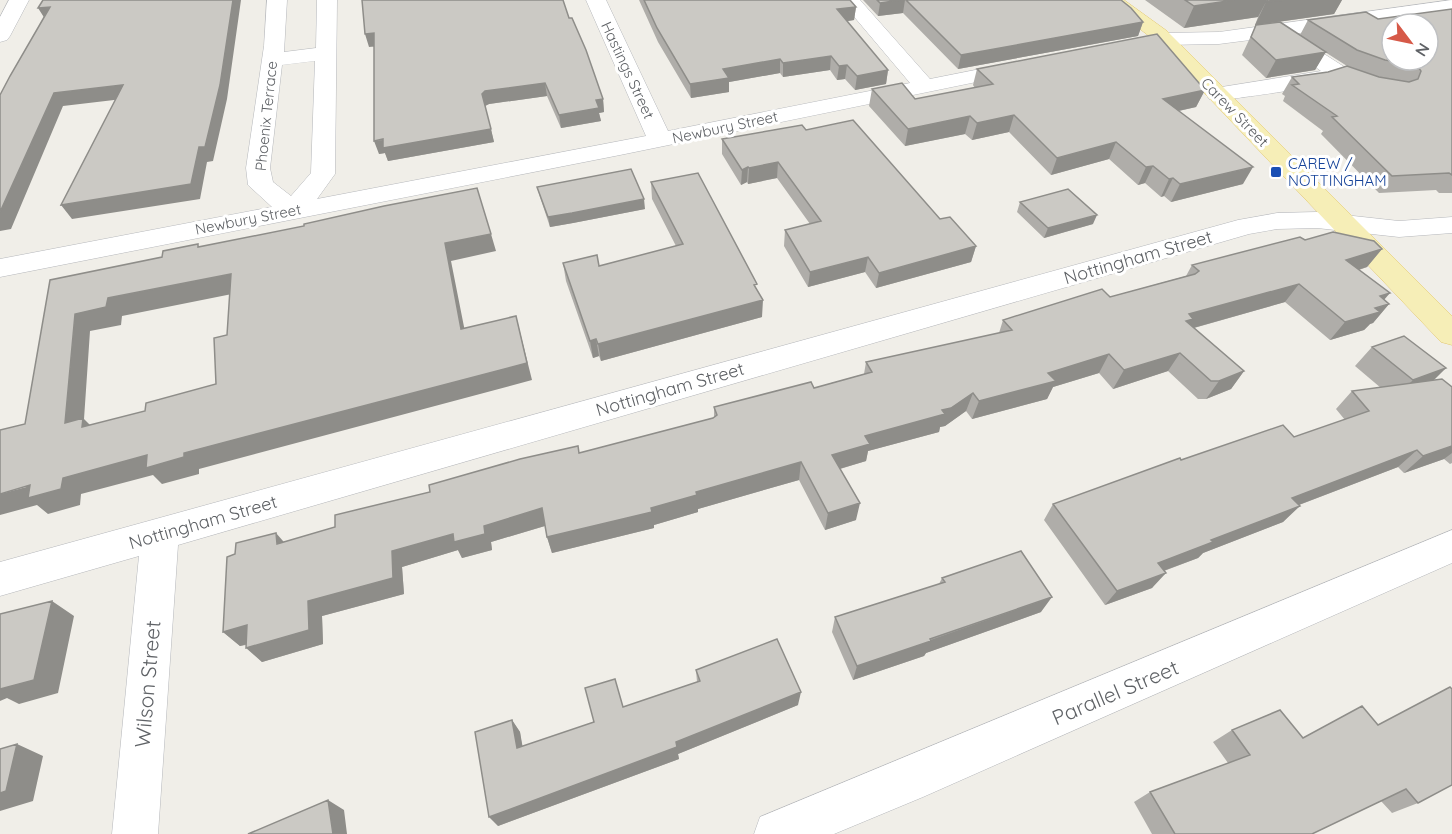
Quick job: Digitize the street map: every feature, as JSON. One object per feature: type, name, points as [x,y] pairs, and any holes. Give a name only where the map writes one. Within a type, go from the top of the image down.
[{"type":"main road","name":"Carew Street","points":[[1112,0],[1164,39],[1452,334]]},
{"type":"street","points":[[0,36],[19,0]]},
{"type":"street","name":"Phoenix Terrace","points":[[277,0],[300,42],[323,174],[293,211],[261,185],[258,168],[300,42],[327,0]]},
{"type":"street","name":"Hastings Street","points":[[596,0],[660,140]]},
{"type":"street","points":[[850,0],[924,86]]},
{"type":"street","points":[[1401,0],[1419,10]]},
{"type":"street","points":[[1106,51],[1164,39],[1219,38],[1452,6]]},
{"type":"street","points":[[1274,30],[1338,73],[1359,80]]},
{"type":"street","name":"Newbury Street","points":[[0,268],[1038,64]]},
{"type":"street","points":[[1217,94],[1318,79],[1338,73]]},
{"type":"street","name":"Nottingham Street","points":[[0,579],[1247,226],[1277,221],[1317,220],[1408,229],[1452,225]]},
{"type":"street","name":"Wilson Street","points":[[135,834],[160,535]]},
{"type":"street","name":"Parallel Street","points":[[777,834],[907,782],[1452,546]]},
{"type":"building","points":[[43,0],[233,0],[220,85],[205,147],[199,147],[191,184],[61,205],[123,85],[54,93],[0,212],[0,95],[50,7],[38,8]]},
{"type":"building","points":[[362,0],[563,0],[569,18],[572,18],[586,50],[603,99],[596,100],[599,108],[559,115],[545,83],[485,91],[482,94],[491,129],[383,148],[383,139],[374,141],[374,33],[365,34]]},
{"type":"building","points":[[644,0],[850,0],[856,7],[837,9],[888,70],[857,76],[847,65],[839,66],[831,56],[783,63],[780,59],[723,69],[729,78],[690,84],[657,28]]},
{"type":"building","points":[[877,0],[900,0],[880,3]]},
{"type":"building","points":[[906,0],[1121,0],[1143,22],[961,55]]},
{"type":"building","points":[[1185,0],[1234,0],[1194,6]]},
{"type":"building","points":[[1452,9],[1452,175],[1449,173],[1392,176],[1332,117],[1337,116],[1292,85],[1299,84],[1292,77],[1328,72],[1347,66],[1379,77],[1409,82],[1418,79],[1421,72],[1440,72],[1440,12],[1430,12]]},
{"type":"building","points":[[1366,12],[1380,19],[1380,58],[1357,50],[1308,20]]},
{"type":"building","points":[[1280,22],[1326,52],[1276,60],[1251,37],[1256,25]]},
{"type":"building","points":[[1157,34],[1205,90],[1163,99],[1253,167],[1180,184],[1173,178],[1169,179],[1153,166],[1146,167],[1116,142],[1057,158],[1014,115],[977,123],[970,116],[908,129],[872,89],[902,83],[915,99],[993,84],[977,69]]},
{"type":"building","points":[[853,120],[940,219],[950,217],[976,246],[879,273],[868,257],[810,272],[785,230],[821,221],[778,162],[742,170],[722,139],[802,125],[806,130]]},
{"type":"building","points":[[631,169],[644,199],[548,217],[537,187]]},
{"type":"building","points":[[698,173],[757,284],[754,285],[763,300],[598,344],[596,339],[590,341],[563,263],[597,255],[599,266],[683,244],[651,182]]},
{"type":"building","points":[[477,188],[491,234],[445,243],[461,329],[516,316],[527,363],[184,453],[184,457],[146,468],[147,455],[63,478],[61,489],[28,498],[30,485],[0,494],[0,430],[25,424],[50,280],[162,257],[163,251],[198,244],[198,247],[304,226],[304,224]],"holes":[[[231,274],[227,335],[214,338],[216,384],[146,403],[145,411],[82,427],[83,418],[65,423],[75,314],[106,307],[108,298]]]},
{"type":"building","points":[[1068,189],[1097,215],[1048,228],[1020,202]]},
{"type":"building","points":[[1333,232],[1374,241],[1382,249],[1346,260],[1390,293],[1380,296],[1389,304],[1375,308],[1380,312],[1345,322],[1299,284],[1189,314],[1193,319],[1186,321],[1244,371],[1219,381],[1211,381],[1180,353],[1124,370],[1109,354],[1048,373],[1056,381],[979,401],[973,393],[951,408],[942,410],[945,414],[865,436],[870,444],[832,455],[860,503],[828,513],[801,462],[696,492],[697,495],[651,508],[652,512],[547,537],[542,508],[484,526],[485,534],[454,542],[453,534],[392,551],[393,578],[308,601],[309,630],[246,648],[247,625],[223,632],[227,557],[235,554],[236,543],[276,533],[277,544],[335,527],[335,515],[430,492],[429,485],[520,459],[578,446],[579,453],[713,418],[717,415],[714,407],[811,382],[814,388],[872,372],[866,362],[1012,330],[1003,320],[1102,289],[1110,297],[1195,274],[1199,271],[1192,265],[1300,237],[1305,240]]},
{"type":"building","points":[[1404,336],[1446,368],[1413,380],[1372,347]]},
{"type":"building","points":[[1442,379],[1452,387],[1452,446],[1423,456],[1417,450],[1292,498],[1300,506],[1158,563],[1166,573],[1117,591],[1053,504],[1180,458],[1181,460],[1283,425],[1294,437],[1369,411],[1352,391]]},
{"type":"building","points":[[1021,551],[1052,597],[857,666],[835,617],[945,582],[942,578]]},
{"type":"building","points":[[52,601],[34,680],[0,689],[0,614]]},
{"type":"building","points":[[777,639],[801,692],[676,742],[677,747],[489,817],[475,732],[512,720],[517,748],[594,722],[585,688],[615,679],[623,707],[700,681],[696,670]]},
{"type":"building","points":[[1450,687],[1452,689],[1452,785],[1418,803],[1406,789],[1312,834],[1175,834],[1150,792],[1250,755],[1232,730],[1280,710],[1303,738],[1362,706],[1378,725]]},
{"type":"building","points":[[17,744],[6,791],[0,793],[0,749]]},
{"type":"building","points":[[328,800],[333,834],[248,834]]},
{"type":"place","name":"CAREW / NOTTINGHAM","points":[[1276,172]]}]
